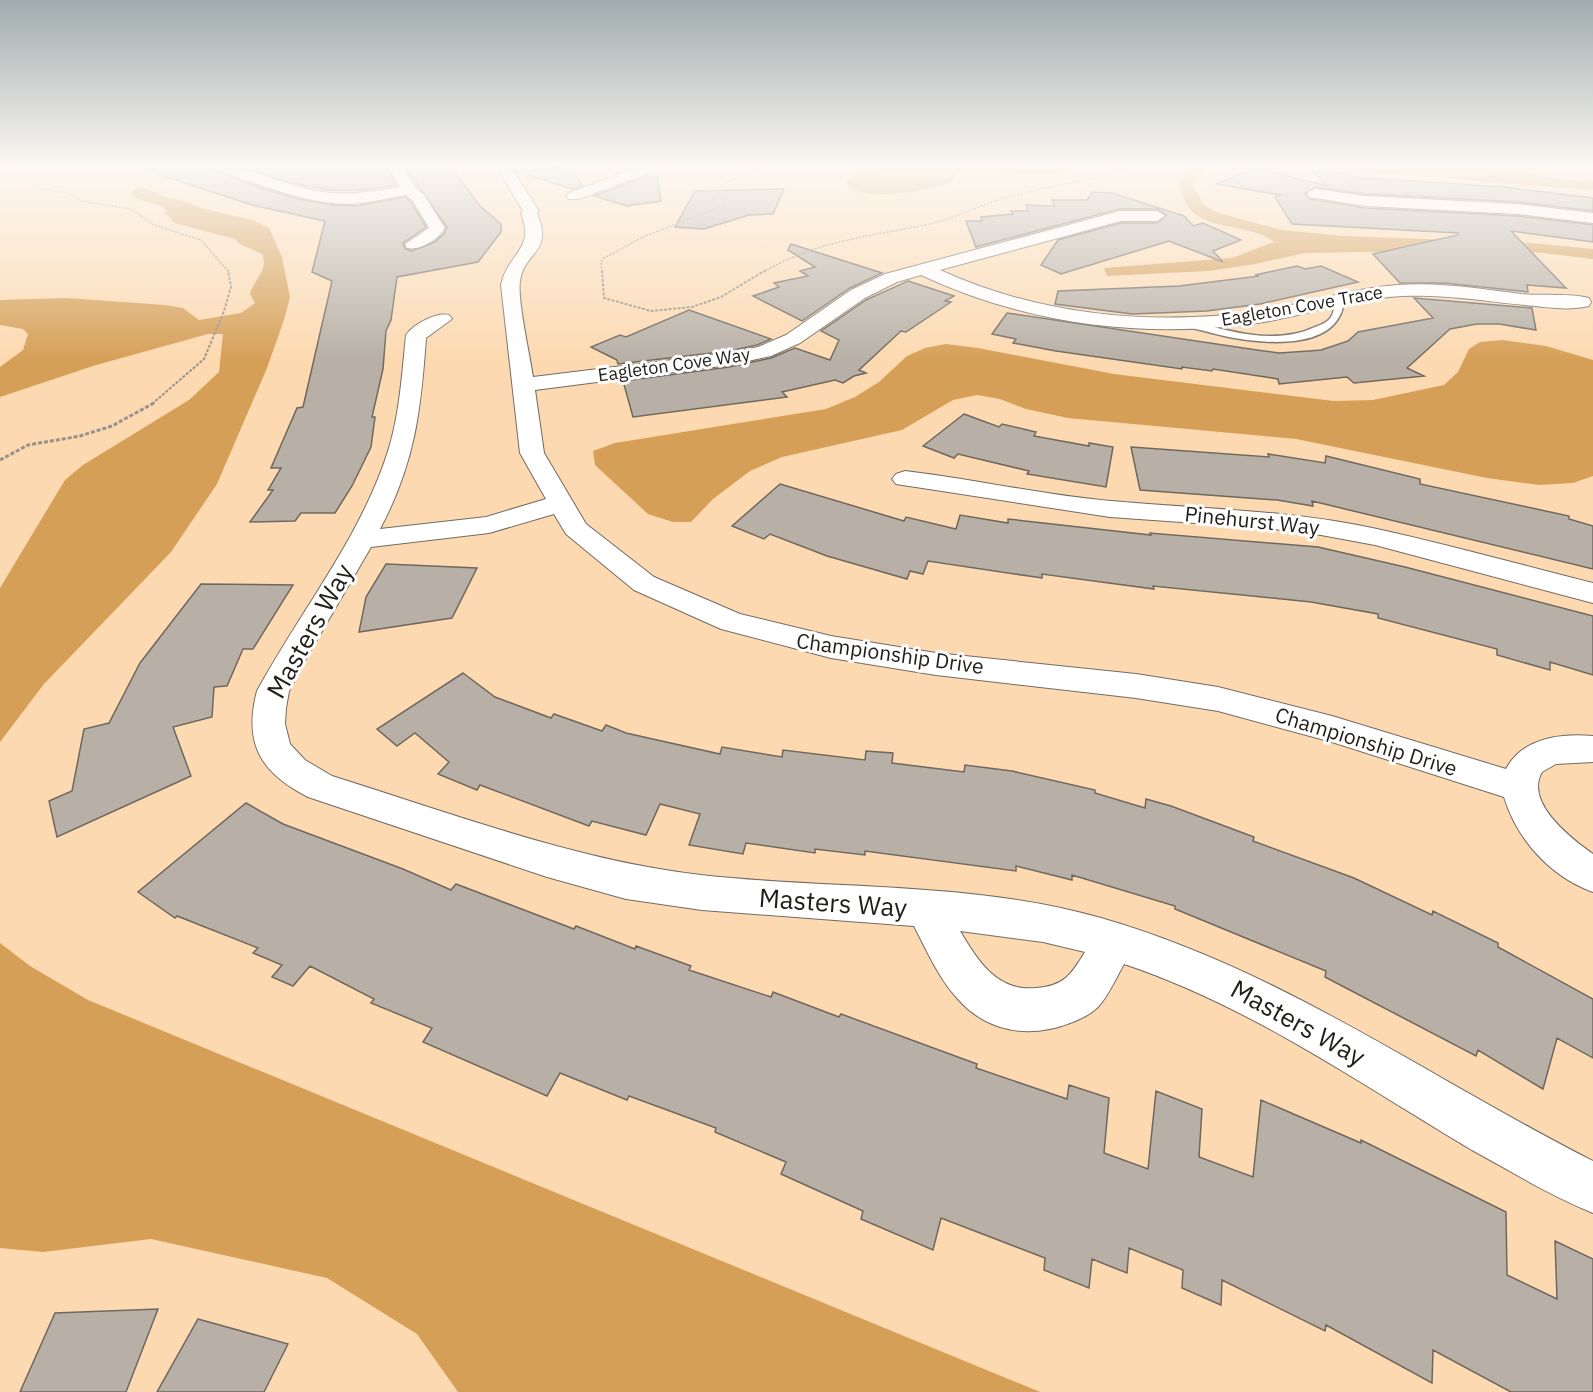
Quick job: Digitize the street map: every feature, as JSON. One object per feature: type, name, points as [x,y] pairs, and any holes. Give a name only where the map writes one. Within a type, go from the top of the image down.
[{"type":"street","points":[[413,244],[436,231]]},
{"type":"street","name":"Championship Drive","points":[[535,231],[534,242],[510,280],[532,453],[540,479],[555,505],[573,527],[603,554],[639,579],[673,598],[724,619],[780,637],[842,651],[898,659],[1141,686],[1217,699],[1297,720],[1520,788]]},
{"type":"street","name":"Eagleton Cove Way","points":[[523,385],[729,359],[764,352],[793,339],[873,285],[922,269],[1064,231]]},
{"type":"street","name":"Eagleton Cove Trace","points":[[922,269],[972,291],[1036,308],[1109,320],[1187,323],[1263,316],[1388,291],[1428,289],[1557,303],[1582,302]]},
{"type":"street","name":"Masters Way","points":[[442,319],[417,335],[405,428],[397,460],[383,496],[280,678],[269,705],[268,732],[272,745],[278,757],[292,772],[306,780],[564,866],[643,885],[699,892],[1021,919],[1114,941],[1152,953],[1234,987],[1291,1015],[1459,1115],[1593,1188]]},
{"type":"street","name":"Pinehurst Way","points":[[904,479],[967,486],[1047,501],[1110,509],[1267,520],[1321,527],[1377,537],[1593,593]]},
{"type":"street","name":"Masters Way","points":[[360,540],[489,525],[555,505]]},
{"type":"street","points":[[1593,749],[1569,747],[1550,750],[1528,762],[1521,774],[1520,788],[1526,809],[1538,828],[1556,848],[1593,875]]},
{"type":"street","points":[[927,910],[960,970],[981,994],[1006,1009],[1034,1012],[1063,1005],[1084,992],[1114,941]]},
{"type":"lane","points":[[1187,323],[1242,337],[1280,339],[1315,332],[1331,323],[1337,315],[1339,301]]},
{"type":"path","points":[[0,460],[12,451],[28,445],[80,436],[112,426],[153,404],[204,358],[214,338],[231,287],[229,271],[201,240],[173,231]]},
{"type":"path","points":[[659,231],[604,258],[601,262],[604,298],[651,311],[692,307],[721,297],[788,257],[848,238],[890,231]]},
{"type":"shaded area","points":[[0,231],[1593,231],[1593,1392],[0,1392]]},
{"type":"shaded area","points":[[204,231],[270,231],[282,257],[290,297],[267,368],[217,484],[171,552],[44,684],[0,742],[0,588],[65,480],[83,465],[189,400],[219,372],[223,334],[208,334],[96,365],[0,397],[0,367],[23,350],[28,334],[23,329],[0,325],[0,300],[67,298],[165,305],[183,308],[199,320],[241,313],[255,303],[250,294],[262,270],[264,260],[262,254],[240,244],[235,239]]},
{"type":"shaded area","points":[[1248,231],[1291,231],[1344,236],[1531,243],[1593,249],[1593,259],[1543,253],[1479,250],[1305,253],[1208,271],[1107,276],[1104,268],[1232,258],[1274,242]]},
{"type":"shaded area","points":[[1502,340],[1546,346],[1593,360],[1593,476],[1573,483],[1540,485],[1487,478],[1296,439],[1068,418],[977,395],[953,400],[902,430],[782,457],[750,471],[713,499],[691,522],[673,522],[648,514],[595,465],[593,451],[615,443],[826,409],[855,397],[879,382],[907,356],[925,348],[946,344],[1114,374],[1334,401],[1373,400],[1444,385],[1458,372],[1469,349],[1480,342]]},
{"type":"shaded area","points":[[0,943],[30,966],[88,1000],[1040,1392],[458,1392],[417,1334],[327,1278],[151,1239],[43,1252],[0,1248]]},
{"type":"building","points":[[322,231],[420,231],[403,243],[405,249],[412,251],[435,242],[445,231],[501,231],[478,262],[397,277],[391,320],[386,331],[383,369],[372,417],[375,417],[371,447],[352,486],[335,513],[301,513],[295,521],[250,522],[273,490],[268,490],[281,468],[271,468],[297,408],[303,407],[332,281],[312,272]]},
{"type":"building","points":[[970,231],[1036,231],[976,247]]},
{"type":"building","points":[[1092,231],[1221,231],[1241,240],[1213,251],[1223,262],[1169,241],[1061,274],[1041,265],[1058,240]]},
{"type":"building","points":[[1420,231],[1593,231],[1593,242],[1511,231],[1566,288],[1527,285],[1528,292],[1445,283],[1400,283],[1373,254],[1458,235],[1458,233]]},
{"type":"building","points":[[791,244],[882,273],[850,288],[802,321],[753,296],[779,287],[774,283],[808,276],[800,271],[815,267],[788,250]]},
{"type":"building","points":[[1297,266],[1305,269],[1321,266],[1358,282],[1260,304],[1207,311],[1132,314],[1055,304],[1058,291],[1179,286],[1259,276],[1255,275]]},
{"type":"building","points":[[908,281],[954,296],[945,301],[951,302],[906,332],[901,331],[859,370],[866,373],[854,376],[843,383],[835,380],[782,392],[787,397],[633,417],[623,381],[729,367],[771,358],[795,348],[830,360],[839,340],[821,331],[866,300]]},
{"type":"building","points":[[1414,298],[1532,308],[1536,330],[1499,324],[1477,324],[1450,329],[1407,368],[1424,376],[1354,383],[1347,377],[1279,384],[1278,379],[1213,369],[1212,371],[1182,367],[1182,369],[1056,351],[1013,343],[1016,339],[992,334],[1007,313],[1279,353],[1321,350],[1348,341],[1358,332],[1433,318]]},
{"type":"building","points":[[689,310],[771,339],[757,345],[729,351],[618,364],[617,360],[591,347],[620,335],[626,337]]},
{"type":"building","points":[[964,414],[999,427],[1002,424],[1036,432],[1034,436],[1089,446],[1089,443],[1113,447],[1106,487],[1027,474],[1029,471],[958,454],[954,458],[923,446]]},
{"type":"building","points":[[1131,447],[1269,457],[1268,454],[1325,463],[1326,456],[1420,479],[1420,484],[1569,516],[1569,519],[1593,526],[1593,569],[1312,501],[1313,506],[1277,500],[1140,490]]},
{"type":"building","points":[[780,484],[904,521],[906,517],[956,529],[960,515],[1008,523],[1008,519],[1151,535],[1150,533],[1318,547],[1405,567],[1593,616],[1593,675],[1550,662],[1550,670],[1497,655],[1497,649],[1378,618],[1378,614],[1311,602],[1153,586],[1154,589],[1042,574],[1042,578],[928,561],[923,574],[910,571],[907,579],[827,556],[770,534],[764,539],[732,526]]},
{"type":"building","points":[[386,564],[477,568],[452,618],[359,632],[366,597]]},
{"type":"building","points":[[201,584],[293,585],[253,649],[243,649],[227,686],[214,687],[212,717],[173,727],[191,776],[57,837],[49,801],[72,791],[84,729],[109,723],[140,663]]},
{"type":"building","points":[[463,673],[495,697],[551,718],[554,714],[602,731],[606,725],[626,733],[720,754],[722,747],[782,757],[783,750],[865,760],[866,751],[893,753],[892,763],[964,772],[965,765],[1012,771],[1095,790],[1095,793],[1145,808],[1146,799],[1171,806],[1254,837],[1253,841],[1354,878],[1432,915],[1433,911],[1498,943],[1498,947],[1593,999],[1593,1058],[1557,1038],[1543,1089],[1478,1050],[1476,1056],[1325,977],[1326,971],[1175,909],[1175,906],[1072,875],[1072,880],[1016,866],[1016,871],[865,851],[865,855],[815,849],[815,853],[746,843],[743,854],[689,845],[700,814],[660,804],[646,835],[592,821],[589,826],[480,785],[477,790],[438,774],[449,762],[415,733],[397,746],[377,729]]},
{"type":"building","points":[[246,803],[283,824],[403,869],[451,890],[456,884],[574,929],[576,926],[635,949],[636,946],[691,966],[689,970],[771,997],[773,992],[839,1017],[841,1014],[977,1064],[976,1068],[1067,1099],[1069,1085],[1109,1098],[1104,1153],[1148,1169],[1156,1091],[1202,1109],[1199,1157],[1253,1177],[1261,1100],[1361,1143],[1361,1140],[1506,1212],[1507,1275],[1557,1299],[1555,1241],[1593,1259],[1593,1392],[1511,1392],[1433,1350],[1432,1383],[1326,1325],[1325,1331],[1222,1280],[1221,1305],[1182,1288],[1183,1270],[1129,1248],[1127,1273],[1092,1259],[1089,1288],[1044,1270],[1045,1258],[941,1218],[933,1250],[861,1219],[863,1211],[781,1174],[786,1162],[715,1132],[716,1128],[629,1096],[627,1100],[560,1073],[547,1096],[423,1042],[432,1028],[371,1003],[374,999],[310,966],[293,986],[272,977],[282,965],[253,953],[258,948],[177,916],[175,918],[138,892]]},
{"type":"building","points":[[158,1309],[126,1392],[20,1392],[55,1313]]},
{"type":"building","points":[[198,1319],[288,1344],[264,1392],[157,1392]]}]
